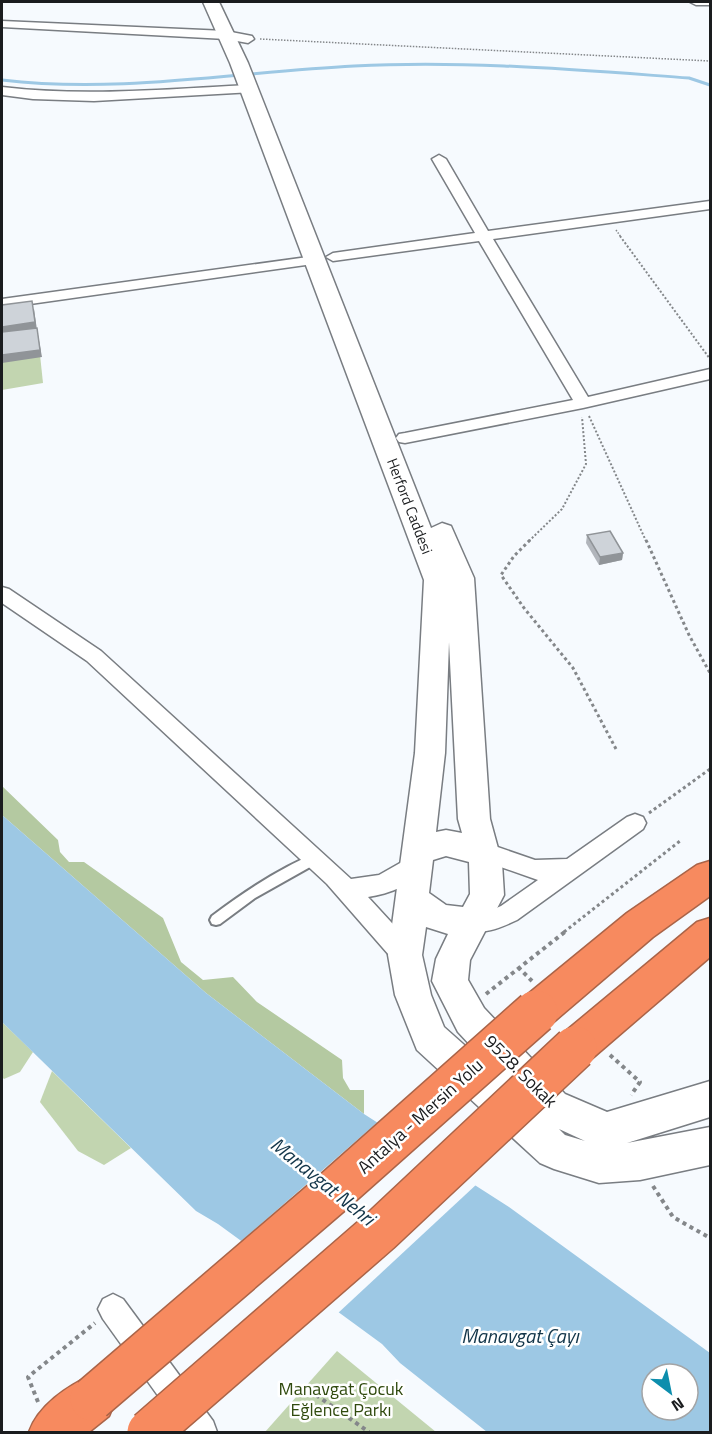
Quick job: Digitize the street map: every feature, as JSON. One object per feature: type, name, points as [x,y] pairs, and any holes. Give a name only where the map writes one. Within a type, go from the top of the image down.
[{"type":"highway","name":"Antalya - Mersin Yolu","points":[[46,1419],[92,1399],[331,1194],[536,1012],[640,925],[711,876]]},
{"type":"highway","points":[[149,1432],[379,1232],[583,1042],[685,953],[711,934]]},
{"type":"main road","name":"Herford Caddesi","points":[[211,2],[226,35],[252,78],[324,258],[438,580],[430,753],[405,955],[413,995],[430,1038],[554,1150],[599,1164],[640,1161]]},
{"type":"main road","name":"Herford Caddesi","points":[[241,20],[248,39],[252,78]]},
{"type":"main road","name":"Herford Caddesi","points":[[324,258],[405,438],[460,578],[474,819],[486,863],[487,895],[453,959],[450,981],[471,1020]]},
{"type":"main road","points":[[417,857],[446,843],[483,851]]},
{"type":"main road","points":[[412,898],[428,913],[443,920],[471,922]]},
{"type":"main road","name":"9528. Sokak","points":[[471,1020],[552,1107],[606,1131]]},
{"type":"main road","points":[[606,1131],[711,1100]]},
{"type":"main road","points":[[640,1161],[711,1146]]},
{"type":"street","points":[[696,2],[711,2]]},
{"type":"street","points":[[2,24],[226,35],[248,39]]},
{"type":"street","points":[[2,91],[36,96],[104,96],[252,78]]},
{"type":"street","points":[[439,159],[482,237],[539,326],[583,403]]},
{"type":"street","points":[[2,304],[711,205]]},
{"type":"street","points":[[405,438],[583,403],[711,374]]},
{"type":"street","points":[[2,594],[94,656],[346,889],[405,955]]},
{"type":"street","points":[[471,922],[494,920],[509,913],[635,823]]},
{"type":"street","points":[[483,851],[535,870],[574,868]]},
{"type":"street","points":[[346,889],[361,889],[396,880],[417,857]]},
{"type":"street","points":[[113,1309],[202,1432]]},
{"type":"lane","points":[[216,920],[234,904],[271,881],[315,860]]},
{"type":"path","points":[[248,39],[320,40],[711,61]]},
{"type":"path","points":[[608,219],[711,359]]},
{"type":"path","points":[[583,403],[689,635],[711,673]]},
{"type":"path","points":[[583,403],[582,424],[586,464],[562,509],[514,556],[501,575],[524,608],[573,668],[616,749]]},
{"type":"path","points":[[635,823],[711,769]]},
{"type":"path","points":[[471,1020],[481,998],[680,841]]},
{"type":"path","points":[[583,1042],[640,1082],[606,1131]]},
{"type":"path","points":[[640,1161],[648,1180],[673,1216],[711,1238]]},
{"type":"path","points":[[46,1419],[28,1377],[113,1309]]},
{"type":"path","points":[[316,1395],[369,1432]]},
{"type":"green space","points":[[38,336],[43,383],[2,390],[2,342]]},
{"type":"green space","points":[[2,786],[58,840],[60,852],[69,862],[84,862],[163,918],[181,962],[203,980],[233,977],[257,1002],[342,1060],[343,1078],[350,1090],[364,1090],[364,1114],[206,993],[2,815]]},
{"type":"green space","points":[[2,1022],[33,1052],[20,1072],[4,1079],[2,1077]]},
{"type":"green space","points":[[52,1071],[131,1148],[104,1165],[78,1151],[40,1102]]},
{"type":"green space","name":"Manavgat Çocuk Eğlence Parkı","points":[[337,1351],[436,1432],[265,1432]]},
{"type":"water","name":"Manavgat Çayı","points":[[2,815],[206,993],[364,1114],[509,1207],[710,1353],[710,1432],[487,1432],[400,1363],[382,1344],[218,1224],[196,1211],[2,1022]]},
{"type":"pier","points":[[380,1120],[478,1183],[337,1314],[239,1243]]},
{"type":"building","points":[[32,301],[35,322],[2,327],[2,305]]},
{"type":"building","points":[[37,328],[40,350],[2,355],[2,332]]},
{"type":"building","points":[[610,531],[623,553],[600,557],[587,535]]},
{"type":"waterway","points":[[2,80],[90,85],[354,66],[438,64],[689,78],[710,85]]},
{"type":"water label","name":"Manavgat Nehri","points":[[323,1181]]}]
